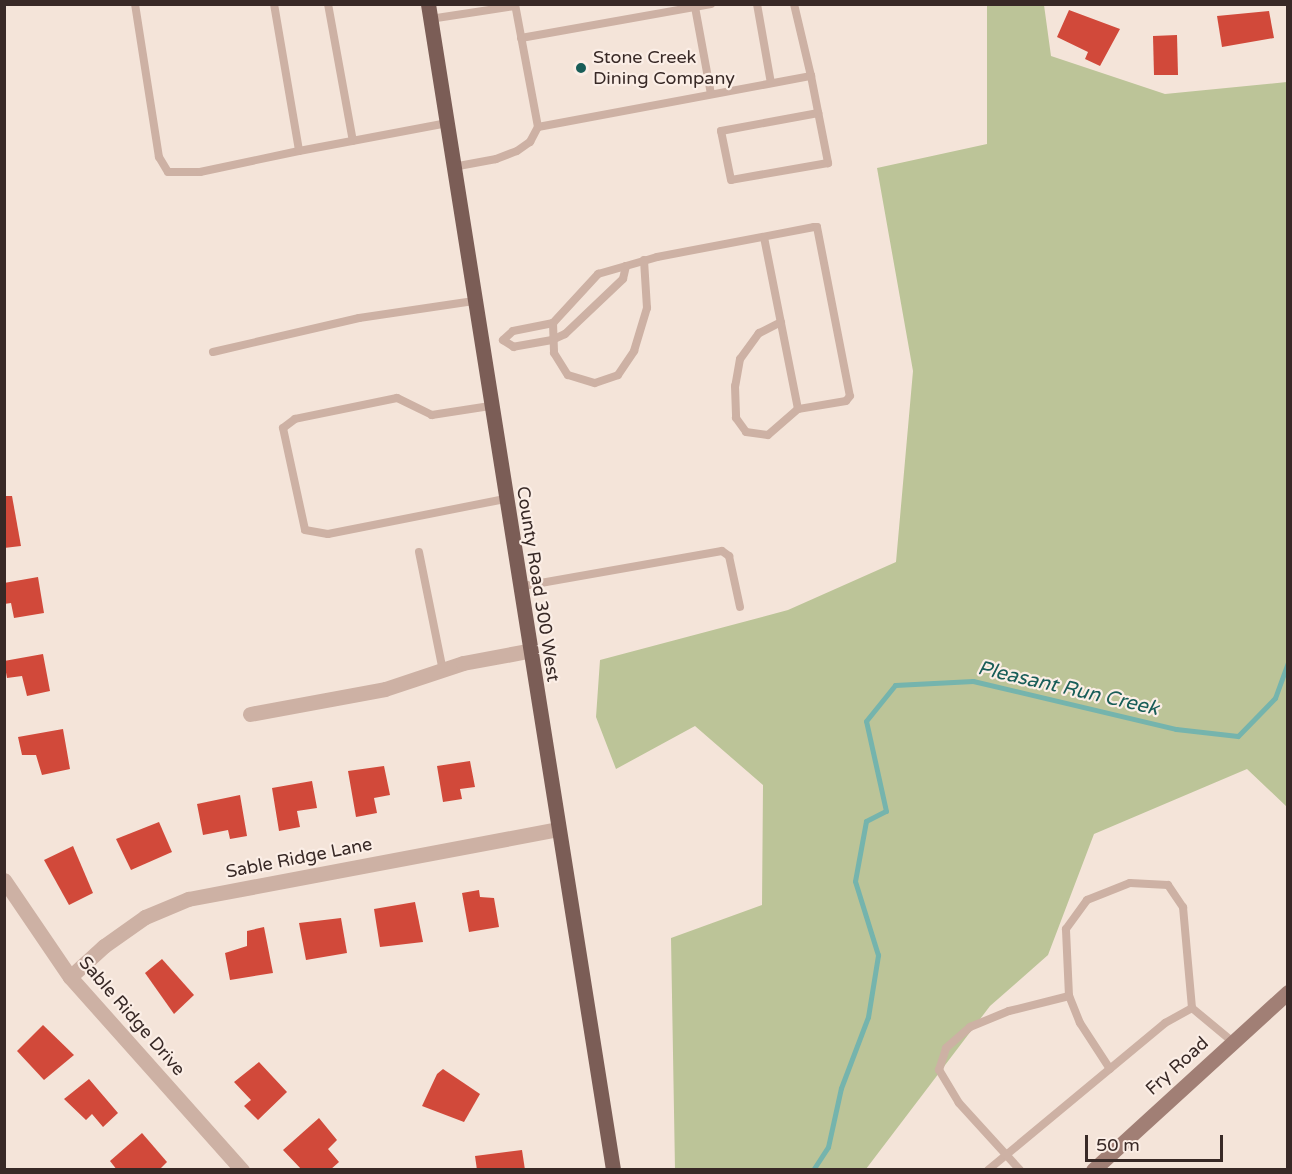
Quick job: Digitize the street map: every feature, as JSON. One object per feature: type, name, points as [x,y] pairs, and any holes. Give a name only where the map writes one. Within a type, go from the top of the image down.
[{"type":"main road","name":"County Road 300 West","points":[[429,12],[528,651],[612,1170]]},
{"type":"street","points":[[250,714],[385,689],[443,671],[528,651]]},
{"type":"street","name":"Sable Ridge Lane","points":[[70,977],[104,946],[145,917],[188,899],[557,829]]},
{"type":"street","name":"Sable Ridge Drive","points":[[4,880],[70,977],[242,1170]]},
{"type":"street","name":"Fry Road","points":[[1093,1170],[1287,992]]},
{"type":"lane","points":[[135,4],[159,157],[168,172],[200,172],[447,123]]},
{"type":"lane","points":[[274,4],[299,151]]},
{"type":"lane","points":[[328,4],[353,141]]},
{"type":"lane","points":[[521,38],[711,4]]},
{"type":"lane","points":[[757,4],[771,83]]},
{"type":"lane","points":[[794,4],[811,75],[828,163],[730,180],[721,131],[818,113]]},
{"type":"lane","points":[[429,12],[515,5],[538,127],[530,142],[517,151],[496,159],[453,167]]},
{"type":"lane","points":[[695,7],[711,94]]},
{"type":"lane","points":[[538,127],[811,75]]},
{"type":"lane","points":[[480,343],[503,340],[513,331],[553,323],[598,274],[644,260],[814,227],[819,230],[850,396],[846,401],[798,409],[768,435],[746,432],[736,418],[735,386],[741,359],[759,333],[781,322]]},
{"type":"lane","points":[[764,237],[798,409]]},
{"type":"lane","points":[[553,323],[552,340],[557,360],[576,380],[595,383],[618,375],[634,351],[647,308],[644,260]]},
{"type":"lane","points":[[503,340],[514,346],[552,340],[577,323],[623,279],[626,266]]},
{"type":"lane","points":[[213,352],[359,318],[474,301]]},
{"type":"lane","points":[[490,406],[432,415],[397,398],[295,419],[283,428],[305,530],[328,534],[504,499]]},
{"type":"lane","points":[[518,587],[722,551],[729,556],[740,607]]},
{"type":"lane","points":[[419,552],[443,671]]},
{"type":"lane","points":[[1110,1069],[1080,1023],[1069,996],[1066,929],[1087,900],[1130,883],[1168,885],[1184,907],[1192,1008],[1233,1042]]},
{"type":"lane","points":[[1020,1170],[959,1103],[939,1070],[946,1048],[970,1027],[1009,1011],[1069,996]]},
{"type":"lane","points":[[988,1170],[1165,1023],[1192,1008]]},
{"type":"green space","points":[[987,5],[1044,5],[1051,56],[1165,94],[1287,82],[1287,807],[1247,769],[1094,834],[1048,955],[990,1006],[866,1169],[675,1169],[671,938],[762,905],[763,785],[695,726],[616,769],[596,717],[600,660],[788,610],[896,562],[913,371],[877,168],[987,144]]},
{"type":"building","points":[[1069,10],[1120,29],[1100,66],[1085,59],[1088,52],[1057,37]]},
{"type":"building","points":[[1269,11],[1274,38],[1222,47],[1217,16]]},
{"type":"building","points":[[1177,35],[1178,75],[1154,75],[1153,36]]},
{"type":"building","points":[[4,496],[12,496],[21,546],[4,548]]},
{"type":"building","points":[[38,577],[44,613],[14,618],[11,603],[4,604],[4,583]]},
{"type":"building","points":[[43,654],[50,691],[27,696],[22,676],[7,678],[4,661]]},
{"type":"building","points":[[63,729],[70,769],[42,775],[36,755],[22,755],[18,737]]},
{"type":"building","points":[[470,761],[475,787],[460,789],[462,799],[443,802],[437,766]]},
{"type":"building","points":[[384,766],[390,795],[374,798],[377,813],[356,817],[348,771]]},
{"type":"building","points":[[312,781],[317,808],[297,811],[300,827],[279,831],[272,788]]},
{"type":"building","points":[[240,795],[247,836],[230,839],[228,830],[203,835],[197,804]]},
{"type":"building","points":[[159,822],[172,852],[131,870],[116,839]]},
{"type":"building","points":[[73,846],[93,893],[69,905],[44,860]]},
{"type":"building","points":[[479,890],[480,897],[494,898],[499,927],[469,932],[462,893]]},
{"type":"building","points":[[415,902],[423,942],[380,947],[374,909]]},
{"type":"building","points":[[341,918],[347,953],[306,960],[299,923]]},
{"type":"building","points":[[264,927],[273,973],[230,980],[225,953],[247,946],[247,931]]},
{"type":"building","points":[[162,959],[194,995],[174,1014],[145,973]]},
{"type":"building","points":[[43,1025],[74,1055],[44,1080],[17,1051]]},
{"type":"building","points":[[259,1062],[287,1092],[258,1120],[244,1106],[251,1100],[234,1082]]},
{"type":"building","points":[[443,1069],[480,1094],[464,1122],[422,1106],[437,1074]]},
{"type":"building","points":[[89,1079],[118,1113],[103,1127],[92,1114],[86,1120],[64,1099]]},
{"type":"building","points":[[319,1118],[337,1140],[328,1149],[339,1162],[330,1170],[302,1170],[283,1150]]},
{"type":"building","points":[[142,1133],[167,1162],[159,1170],[117,1170],[110,1161]]},
{"type":"building","points":[[522,1150],[525,1170],[477,1170],[475,1156]]},
{"type":"waterway","name":"Pleasant Run Creek","points":[[813,1170],[828,1147],[841,1088],[868,1017],[878,955],[855,881],[866,821],[886,811],[866,721],[895,685],[973,681],[1176,729],[1238,736],[1275,698],[1288,663]]},
{"type":"place","name":"Stone Creek Dining Company","points":[[581,68]]}]
